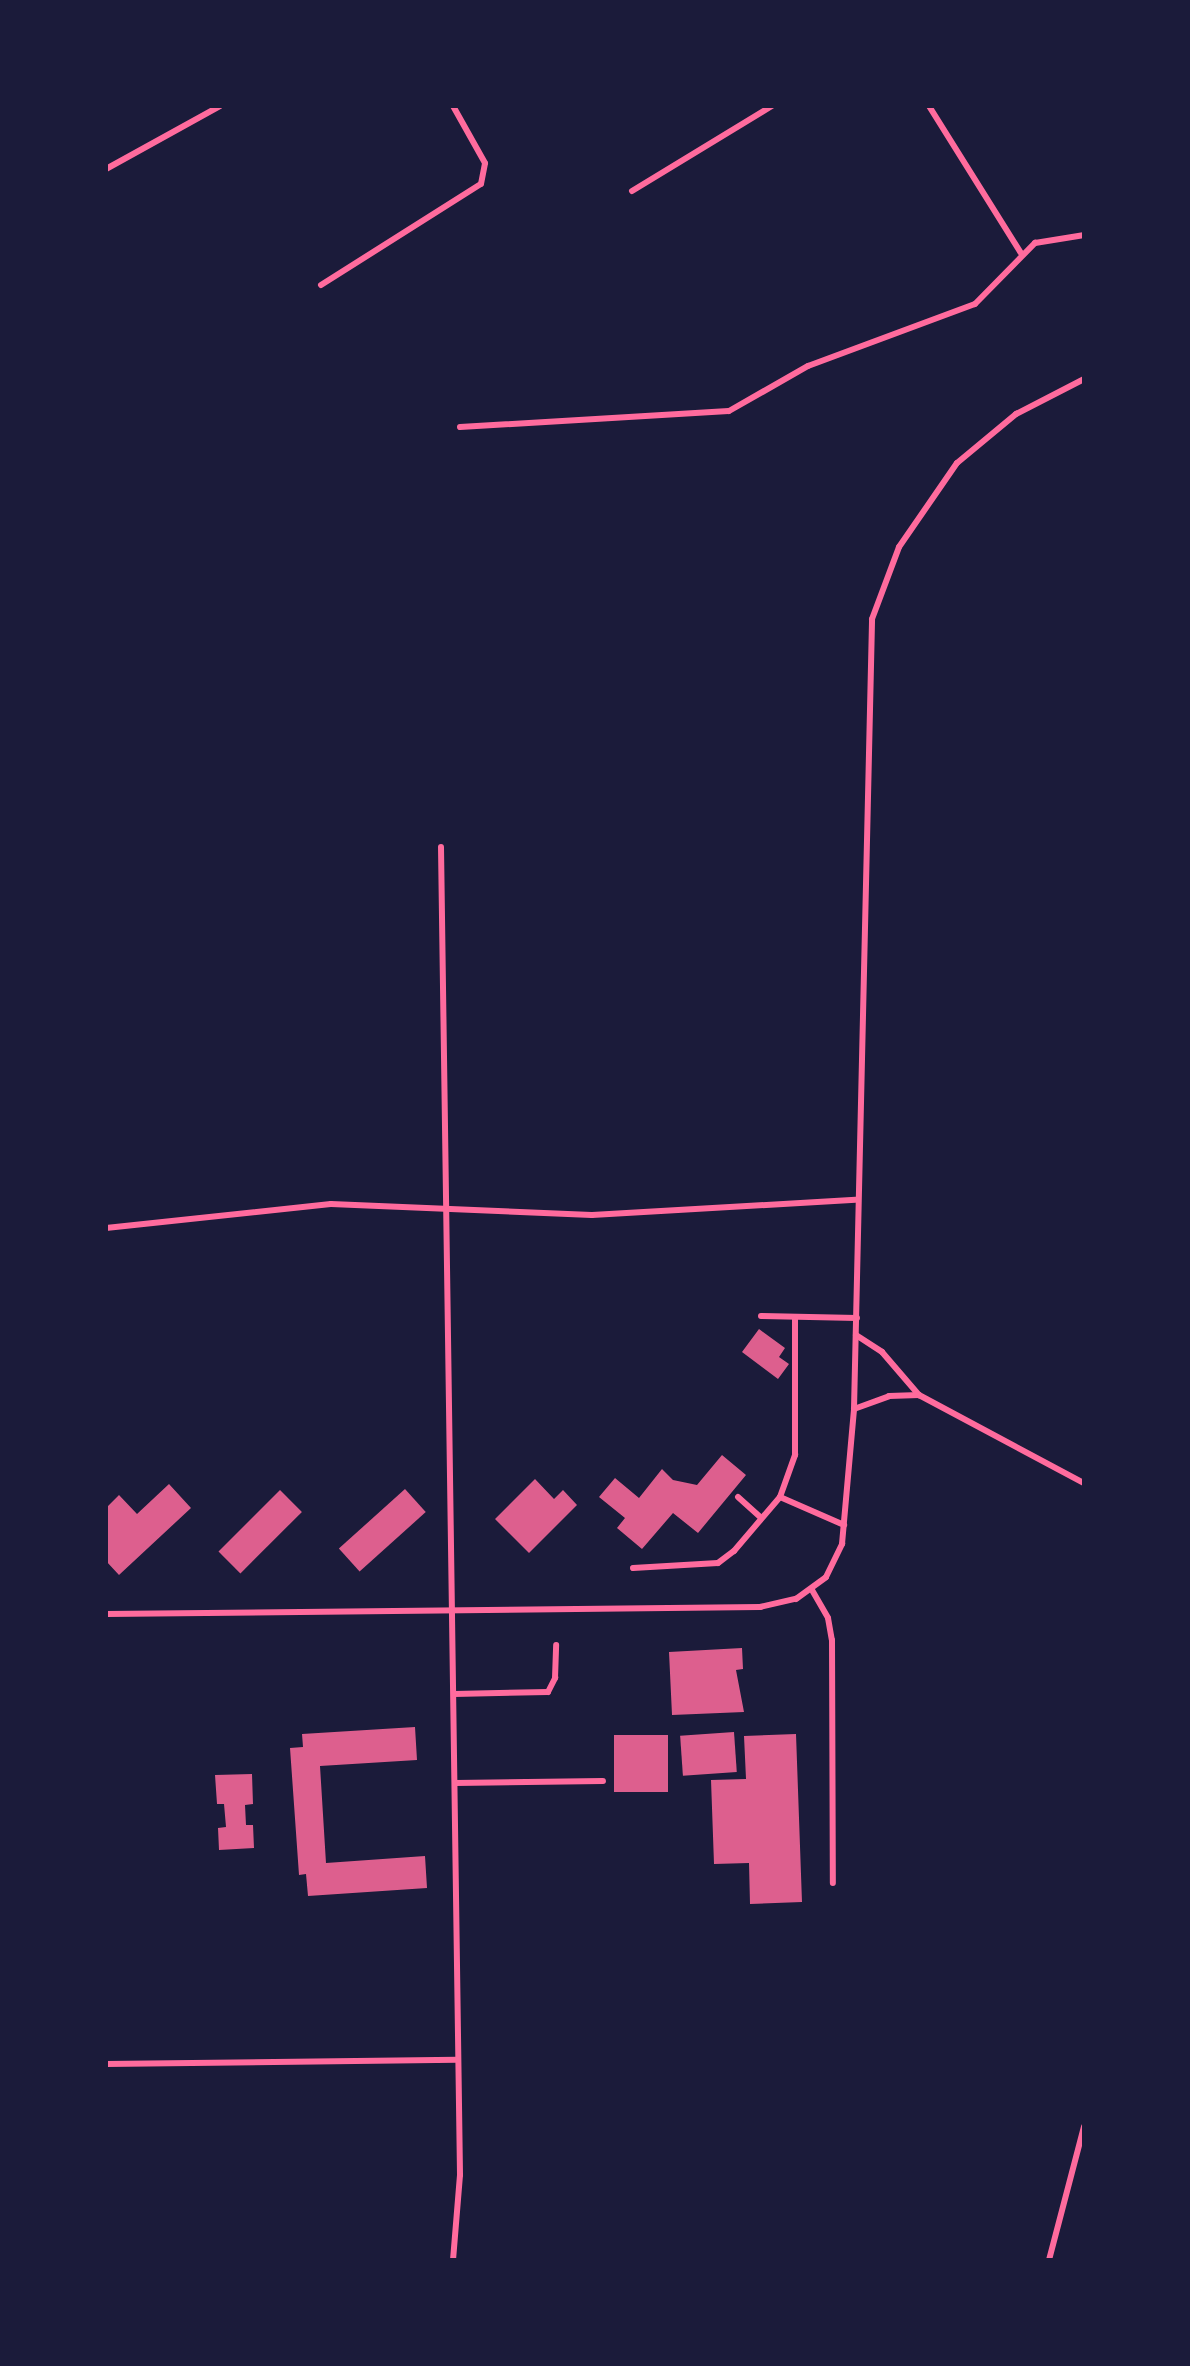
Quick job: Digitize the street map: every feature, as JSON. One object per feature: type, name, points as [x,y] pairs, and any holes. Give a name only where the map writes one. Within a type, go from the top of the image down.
[{"type":"lane","points":[[106,169],[220,106]]},
{"type":"lane","points":[[321,285],[481,184],[485,163],[453,106]]},
{"type":"lane","points":[[632,191],[772,106]]},
{"type":"lane","points":[[929,106],[1021,253]]},
{"type":"lane","points":[[460,427],[729,411],[808,366],[975,304],[1021,253],[1035,243],[1084,235]]},
{"type":"lane","points":[[106,1614],[760,1607],[778,1605],[812,1590],[836,1561],[844,1525],[854,1409],[867,671],[879,594],[912,525],[957,463],[1016,414],[1084,379]]},
{"type":"lane","points":[[441,847],[460,2201],[453,2260]]},
{"type":"lane","points":[[106,1228],[331,1204],[446,1211],[631,1214],[856,1200]]},
{"type":"lane","points":[[761,1316],[857,1318]]},
{"type":"lane","points":[[633,1568],[718,1563],[780,1497],[795,1455],[795,1317]]},
{"type":"lane","points":[[856,1335],[882,1352],[919,1395],[1084,1483]]},
{"type":"lane","points":[[854,1409],[889,1396],[919,1395]]},
{"type":"lane","points":[[738,1497],[761,1518]]},
{"type":"lane","points":[[780,1497],[844,1525]]},
{"type":"lane","points":[[812,1590],[828,1618],[832,1640],[833,1883]]},
{"type":"lane","points":[[454,1694],[548,1692],[555,1678],[556,1645]]},
{"type":"lane","points":[[455,1783],[603,1781]]},
{"type":"lane","points":[[106,2064],[457,2060]]},
{"type":"lane","points":[[1049,2260],[1084,2127]]},
{"type":"building","points":[[759,1329],[785,1348],[779,1357],[789,1364],[778,1379],[742,1352]]},
{"type":"building","points":[[722,1455],[746,1475],[698,1533],[673,1513],[642,1549],[617,1528],[625,1518],[599,1497],[615,1478],[639,1498],[662,1469],[673,1480],[697,1485]]},
{"type":"building","points":[[535,1479],[554,1499],[563,1490],[577,1505],[529,1553],[495,1519]]},
{"type":"building","points":[[169,1484],[191,1508],[119,1575],[106,1561],[106,1508],[119,1495],[137,1514]]},
{"type":"building","points":[[405,1489],[426,1512],[360,1572],[339,1549]]},
{"type":"building","points":[[280,1490],[302,1512],[240,1573],[218,1552]]},
{"type":"building","points":[[742,1648],[743,1669],[736,1670],[744,1712],[672,1715],[669,1652]]},
{"type":"building","points":[[415,1727],[417,1760],[320,1766],[326,1863],[425,1856],[427,1888],[308,1896],[306,1874],[299,1875],[290,1748],[303,1747],[302,1734]]},
{"type":"building","points":[[734,1732],[737,1772],[683,1776],[680,1736]]},
{"type":"building","points":[[796,1734],[802,1902],[750,1904],[749,1863],[714,1864],[711,1780],[746,1779],[744,1736]]},
{"type":"building","points":[[614,1735],[668,1735],[668,1792],[614,1792]]},
{"type":"building","points":[[252,1774],[253,1804],[245,1805],[246,1825],[253,1825],[254,1848],[219,1850],[218,1828],[226,1827],[224,1804],[217,1804],[215,1775]]}]
